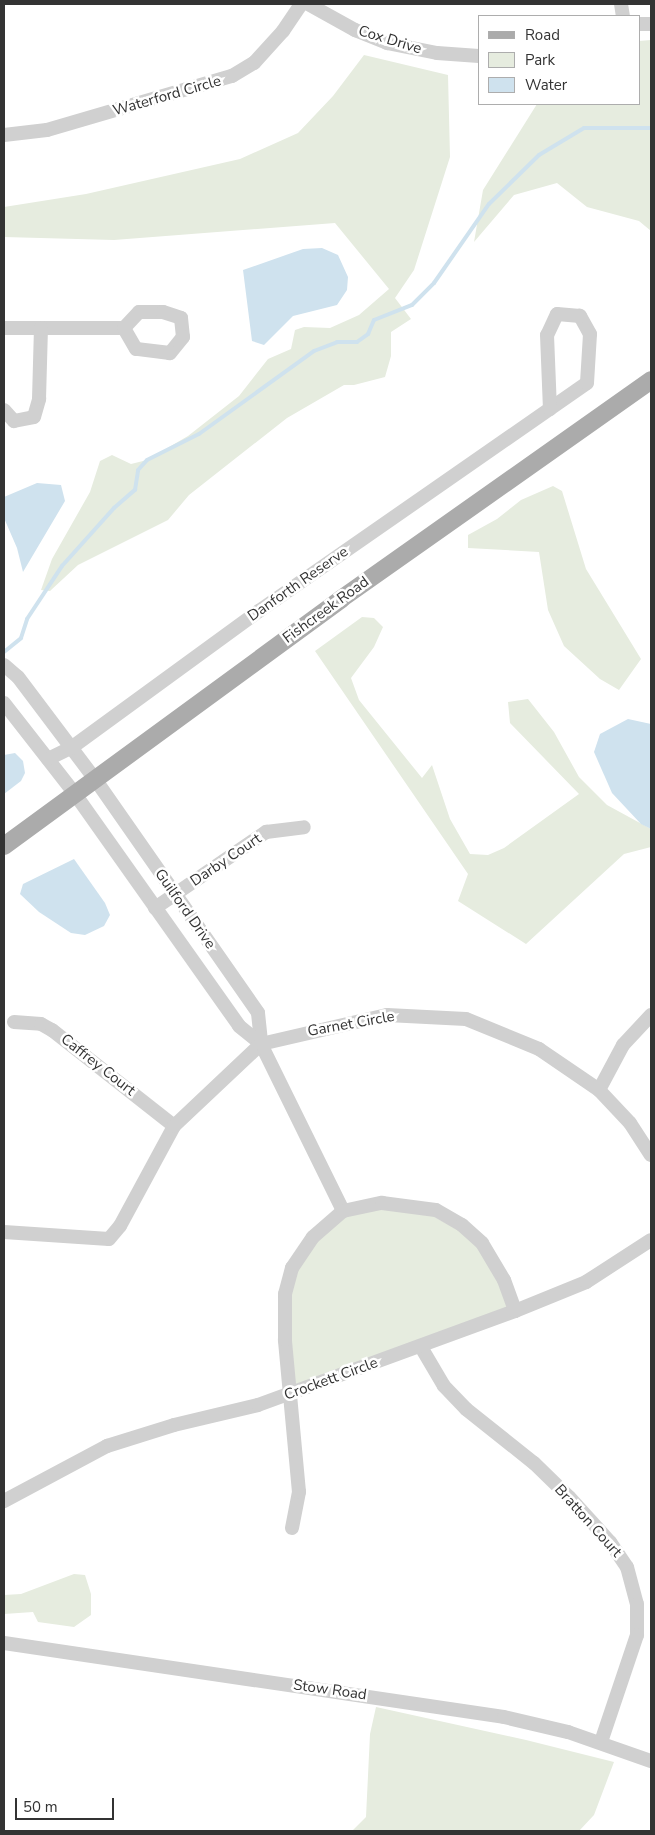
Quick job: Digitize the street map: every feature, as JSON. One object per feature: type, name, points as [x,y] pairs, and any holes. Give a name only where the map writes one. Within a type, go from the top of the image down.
[{"type":"main road","name":"Fishcreek Road","points":[[4,846],[334,604],[651,380]]},
{"type":"street","name":"Waterford Circle","points":[[4,135],[47,130],[232,76],[254,63],[282,32],[301,4]]},
{"type":"street","name":"Cox Drive","points":[[308,4],[354,30],[387,43],[437,54],[478,56]]},
{"type":"street","name":"Danforth Reserve","points":[[48,759],[71,748],[259,611],[550,409],[587,383],[590,334],[580,316],[557,314],[547,335],[550,409]]},
{"type":"street","points":[[4,328],[124,328]]},
{"type":"street","points":[[4,410],[14,421],[34,417],[39,399],[42,328]]},
{"type":"street","name":"Guilford Drive","points":[[4,665],[18,677],[95,779],[258,1013],[260,1044],[343,1211]]},
{"type":"street","name":"Guilford Drive","points":[[4,703],[75,794],[239,1026],[260,1044]]},
{"type":"street","name":"Darby Court","points":[[155,908],[266,832],[304,827]]},
{"type":"street","points":[[599,1090],[623,1045],[651,1015]]},
{"type":"street","name":"Garnet Circle","points":[[260,1044],[370,1018],[446,1016],[466,1019],[539,1049],[599,1090],[630,1123],[651,1155]]},
{"type":"street","name":"Caffrey Court","points":[[14,1022],[41,1024],[52,1030],[174,1126]]},
{"type":"street","points":[[4,1232],[101,1241],[109,1239],[117,1230],[174,1126],[260,1044]]},
{"type":"street","points":[[292,1528],[299,1492],[284,1317],[292,1268],[313,1236],[343,1211],[382,1203],[411,1204],[440,1212],[482,1243],[504,1280],[515,1311]]},
{"type":"street","name":"Crockett Circle","points":[[4,1501],[107,1446],[290,1394],[515,1311],[586,1282],[651,1240]]},
{"type":"street","name":"Bratton Court","points":[[421,1347],[444,1386],[466,1409],[534,1463],[610,1542],[626,1567],[638,1604],[637,1634],[602,1742]]},
{"type":"street","name":"Stow Road","points":[[4,1643],[495,1716],[602,1742],[651,1761]]},
{"type":"green space","points":[[651,40],[651,231],[639,221],[587,207],[557,183],[514,195],[474,242],[483,190],[536,105],[640,105],[640,41]]},
{"type":"green space","points":[[364,55],[448,75],[450,157],[414,270],[395,298],[411,319],[391,332],[391,356],[385,377],[354,385],[344,385],[287,418],[189,495],[168,520],[78,565],[50,591],[41,590],[52,559],[90,492],[100,461],[112,455],[131,464],[147,460],[188,436],[239,396],[268,359],[291,349],[295,330],[304,327],[330,328],[359,315],[389,289],[335,223],[114,240],[4,237],[4,207],[86,194],[240,159],[298,133],[333,96]]},
{"type":"green space","points":[[553,486],[562,491],[586,569],[641,659],[619,690],[600,679],[564,646],[548,610],[539,552],[468,548],[468,535],[497,519],[521,500]]},
{"type":"green space","points":[[362,617],[374,618],[383,627],[374,647],[351,678],[359,700],[422,778],[432,765],[450,819],[470,854],[488,855],[504,848],[579,794],[510,723],[508,702],[528,699],[554,732],[579,777],[607,805],[651,829],[651,847],[624,854],[526,944],[458,901],[468,874],[315,651]]},
{"type":"green space","points":[[411,1204],[482,1243],[515,1311],[290,1394],[292,1268],[343,1211]]},
{"type":"green space","points":[[74,1574],[85,1575],[91,1594],[91,1615],[74,1627],[38,1622],[33,1612],[4,1614],[4,1595],[21,1594]]},
{"type":"green space","points":[[376,1707],[526,1740],[614,1762],[594,1815],[579,1831],[352,1831],[366,1817],[370,1734]]},
{"type":"water","points":[[322,248],[338,255],[348,277],[347,290],[337,305],[293,316],[264,345],[252,341],[243,270],[303,249]]},
{"type":"water","points":[[37,483],[61,485],[65,501],[23,572],[17,548],[4,518],[4,497]]},
{"type":"water","points":[[628,719],[651,724],[651,829],[641,824],[612,793],[594,752],[600,734]]},
{"type":"water","points":[[15,753],[23,761],[25,773],[21,781],[4,794],[4,755]]},
{"type":"water","points":[[74,859],[105,903],[110,915],[104,926],[85,935],[71,933],[39,912],[20,894],[23,884]]},
{"type":"waterway","points":[[4,652],[21,638],[27,619],[62,566],[114,508],[135,490],[138,470],[147,460],[199,434],[314,351],[337,342],[357,342],[368,334],[374,320],[412,305],[434,283],[489,204],[539,155],[584,128],[651,128]]}]
